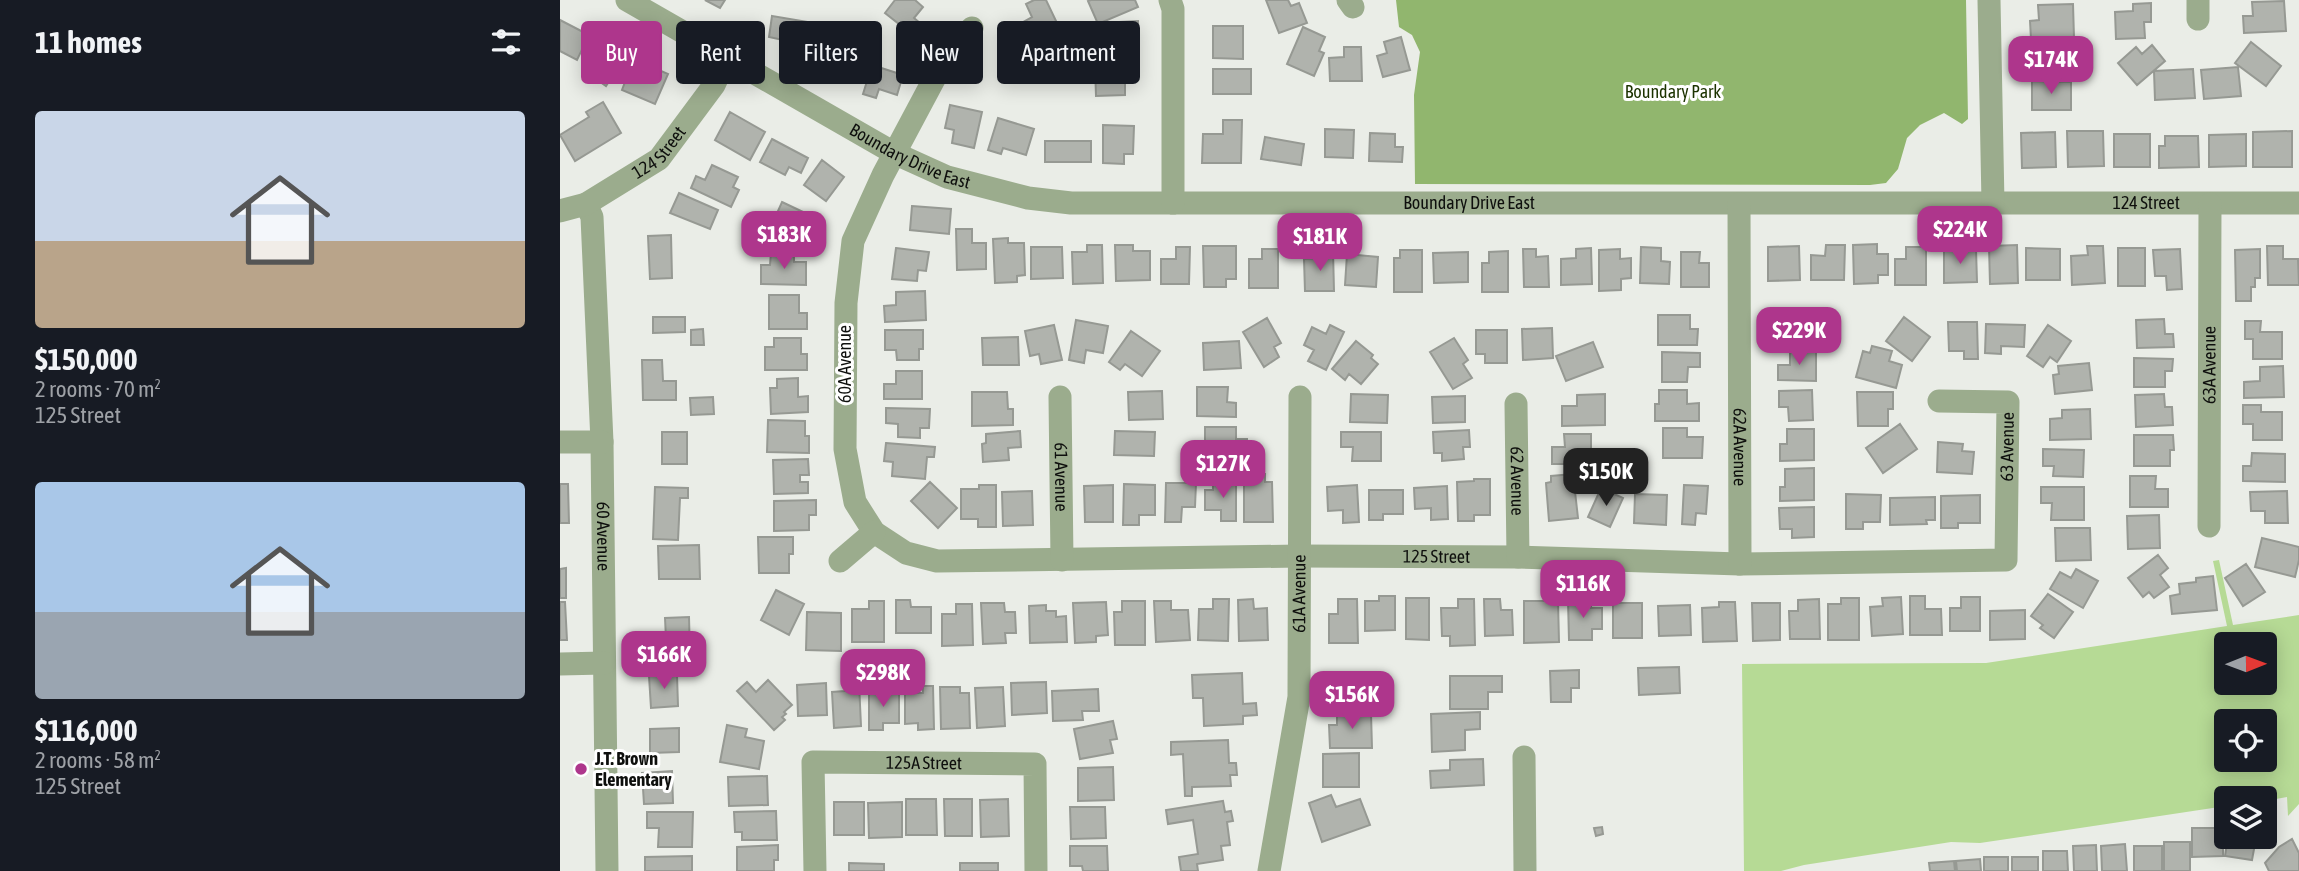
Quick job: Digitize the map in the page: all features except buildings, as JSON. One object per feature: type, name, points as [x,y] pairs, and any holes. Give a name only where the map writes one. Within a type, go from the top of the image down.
[{"type":"street","name":"Boundary Drive East","points":[[627,0],[676,28]]},
{"type":"street","points":[[1170,0],[1173,9],[1173,203]]},
{"type":"street","points":[[1989,0],[1993,204]]},
{"type":"street","name":"Boundary Drive East","points":[[765,79],[894,153],[947,177],[1028,198],[1071,203],[1993,204]]},
{"type":"street","name":"124 Street","points":[[560,211],[586,204],[659,159],[714,84]]},
{"type":"street","name":"60A Avenue","points":[[874,532],[855,502],[845,449],[846,303],[853,242],[894,153],[931,84]]},
{"type":"street","name":"60 Avenue","points":[[586,204],[592,217],[601,442],[607,871]]},
{"type":"street","name":"62A Avenue","points":[[1739,204],[1740,564]]},
{"type":"street","name":"124 Street","points":[[1993,204],[2299,204]]},
{"type":"street","name":"63A Avenue","points":[[2209,526],[2210,204]]},
{"type":"street","name":"61 Avenue","points":[[1060,397],[1062,560]]},
{"type":"street","name":"61A Avenue","points":[[1269,871],[1299,697],[1300,397]]},
{"type":"street","name":"63 Avenue","points":[[1939,401],[2008,402],[2006,560]]},
{"type":"street","name":"62 Avenue","points":[[1516,404],[1518,557]]},
{"type":"street","points":[[560,442],[601,442]]},
{"type":"street","points":[[840,561],[874,532]]},
{"type":"street","name":"125 Street","points":[[874,532],[906,553],[937,561],[1299,556],[1518,557],[1740,564],[2006,560]]},
{"type":"street","points":[[560,664],[604,663]]},
{"type":"street","points":[[1524,757],[1525,871]]},
{"type":"street","name":"125A Street","points":[[815,871],[813,762],[1035,764],[1036,871]]},
{"type":"green space","name":"Boundary Park","points":[[1396,0],[1966,0],[1968,119],[1962,124],[1944,113],[1920,125],[1907,138],[1898,169],[1886,183],[1870,185],[1415,184],[1414,95],[1420,52],[1412,35],[1399,27]]},
{"type":"green space","points":[[2219,560],[2233,625],[2299,615],[2299,804],[2288,816],[2287,797],[2277,799],[2277,786],[2214,786],[2214,808],[1980,843],[1951,842],[1781,871],[1744,871],[1742,664],[1986,663],[2227,626],[2213,561]]},
{"type":"place","name":"J.T. Brown Elementary","points":[[581,769]]}]
